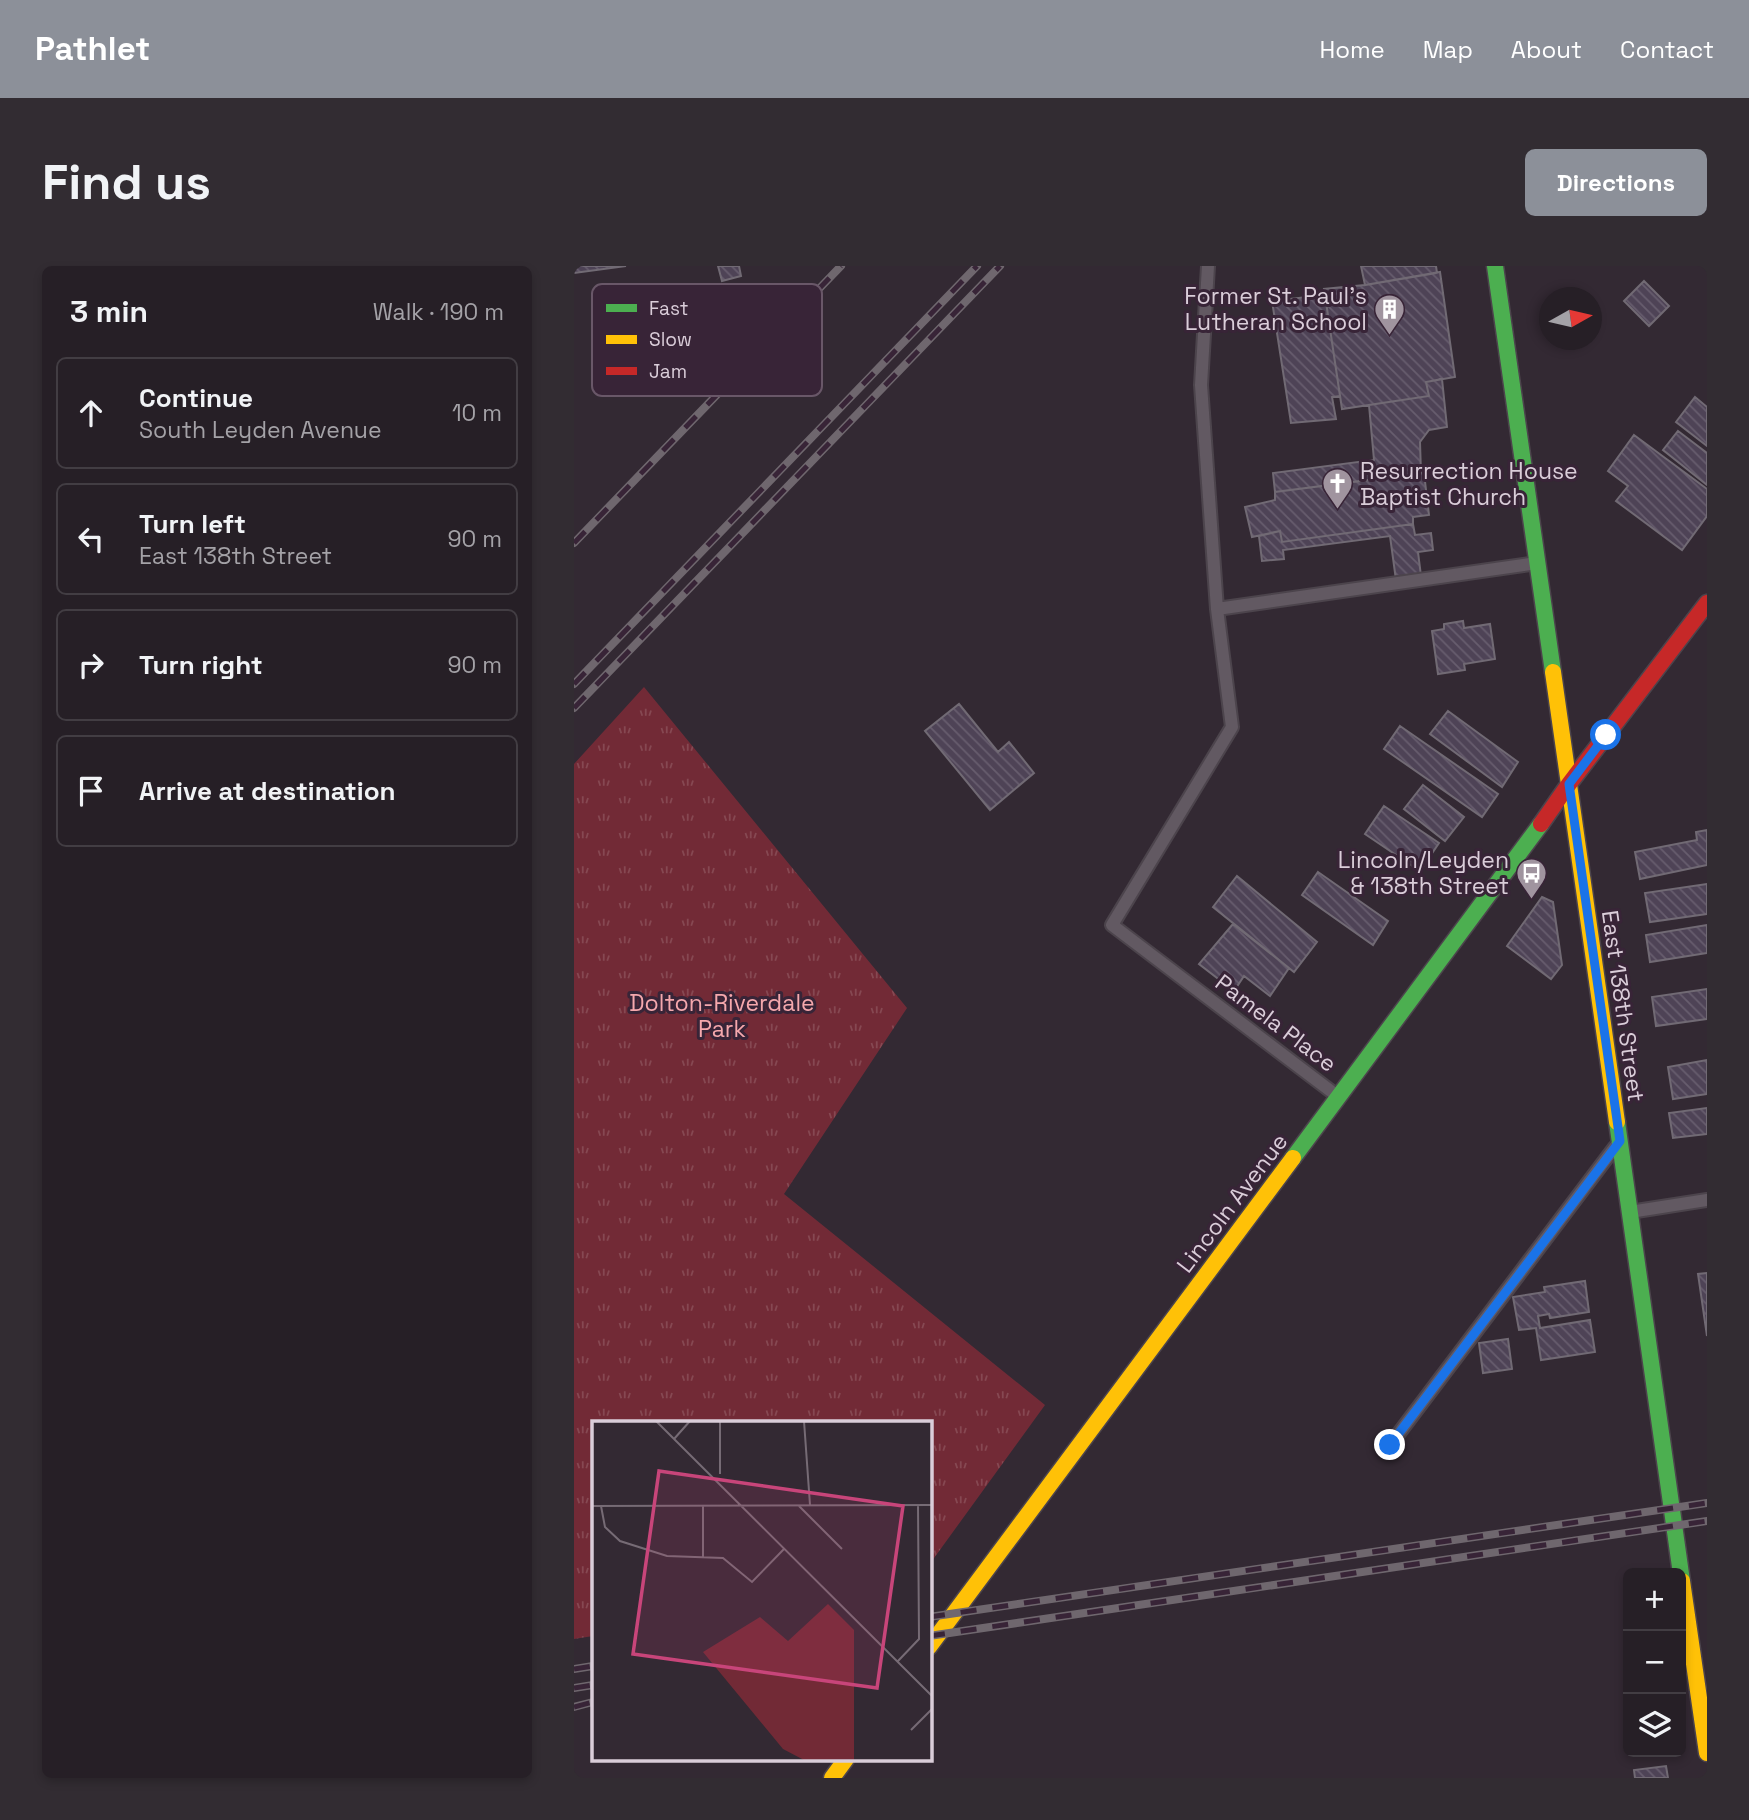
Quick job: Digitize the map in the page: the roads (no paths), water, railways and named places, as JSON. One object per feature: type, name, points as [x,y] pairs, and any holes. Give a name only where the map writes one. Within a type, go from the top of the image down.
[{"type":"street","name":"East 138th Street","points":[[1495,266],[1707,1753]]},
{"type":"street","name":"Lincoln Avenue","points":[[931,1644],[1569,784],[1707,603]]},
{"type":"street","points":[[832,1778],[845,1760]]},
{"type":"lane","points":[[1208,266],[1201,385],[1217,609],[1537,563]]},
{"type":"lane","name":"Pamela Place","points":[[1217,609],[1233,727],[1112,925],[1339,1097]]},
{"type":"lane","points":[[1390,1445],[1620,1141]]},
{"type":"lane","points":[[1630,1212],[1707,1200]]},
{"type":"railway","points":[[822,286],[841,266]]},
{"type":"railway","points":[[574,684],[977,266]]},
{"type":"railway","points":[[574,708],[1000,266]]},
{"type":"railway","points":[[574,543],[716,396]]},
{"type":"railway","points":[[931,1617],[1707,1503]]},
{"type":"railway","points":[[931,1636],[1707,1521]]},
{"type":"railway","points":[[574,1669],[592,1666]]},
{"type":"railway","points":[[574,1688],[592,1685]]},
{"type":"railway","points":[[574,1707],[592,1702]]},
{"type":"place","name":"Former St. Paul's Lutheran School","points":[[1390,336]]},
{"type":"place","name":"Resurrection House Baptist Church","points":[[1337,511]]},
{"type":"place","name":"Lincoln/Leyden & 138th Street","points":[[1532,900]]},
{"type":"park label","name":"Dolton-Riverdale Park","points":[[722,1016]]}]
